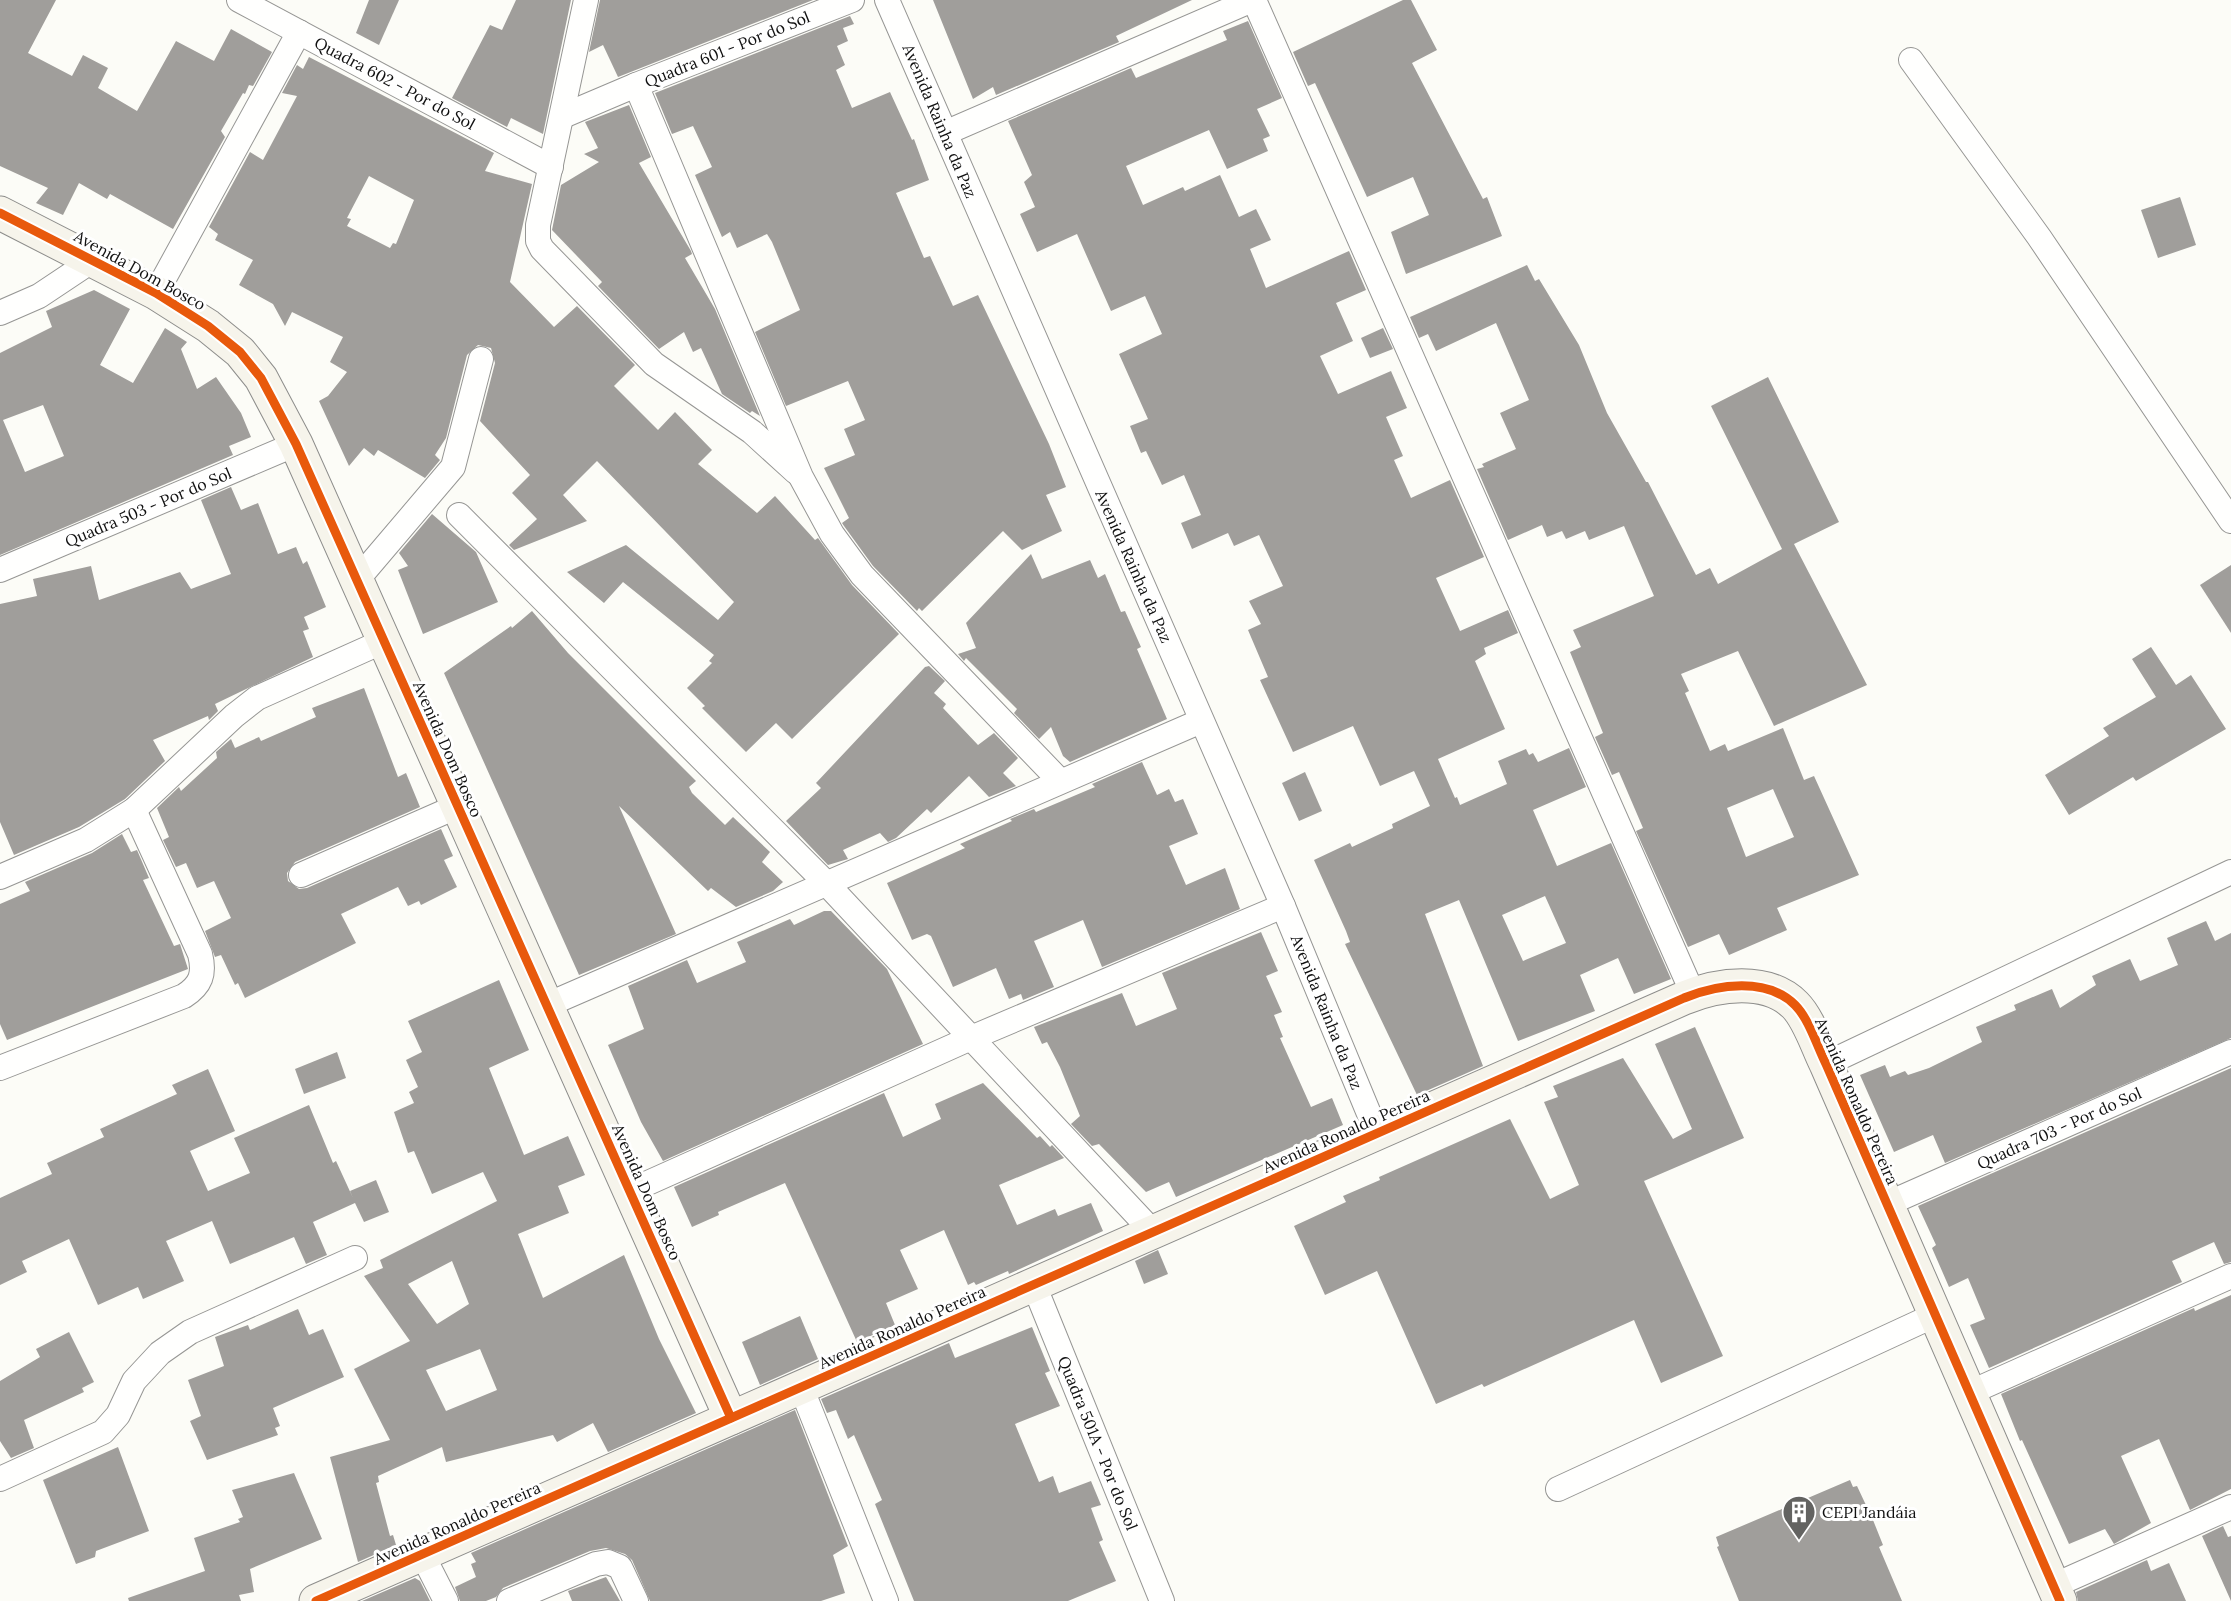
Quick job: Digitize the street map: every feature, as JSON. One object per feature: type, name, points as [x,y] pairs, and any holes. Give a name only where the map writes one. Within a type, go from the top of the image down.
[{"type":"street","name":"Quadra 602 - Por do Sol","points":[[238,0],[552,167]]},
{"type":"street","points":[[586,0],[538,225],[538,241],[542,249],[654,364],[752,432],[801,477]]},
{"type":"street","name":"Quadra 601 - Por do Sol","points":[[563,116],[852,0]]},
{"type":"street","name":"Avenida Rainha da Paz","points":[[888,0],[1283,906],[1377,1133]]},
{"type":"street","points":[[945,133],[1253,0],[1693,994]]},
{"type":"street","points":[[156,293],[299,32]]},
{"type":"street","points":[[1911,60],[2039,237],[2231,521]]},
{"type":"street","points":[[636,85],[801,477],[832,534],[862,575],[1060,781]]},
{"type":"street","name":"Avenida Dom Bosco","points":[[0,213],[156,293],[208,326],[240,352],[261,378],[296,444],[731,1418]]},
{"type":"street","points":[[0,313],[39,296],[93,260]]},
{"type":"street","points":[[357,580],[453,467],[481,359]]},
{"type":"street","name":"Quadra 503 - Por do Sol","points":[[0,570],[296,444]]},
{"type":"street","points":[[459,515],[826,883],[1153,1232]]},
{"type":"street","points":[[0,877],[86,840],[134,810],[234,716],[257,698],[384,641]]},
{"type":"street","points":[[547,1005],[1201,721]]},
{"type":"street","points":[[301,875],[458,806]]},
{"type":"street","points":[[0,1068],[184,996],[200,982],[203,974],[200,954],[134,810]]},
{"type":"street","points":[[1826,1064],[2231,872]]},
{"type":"street","points":[[630,1191],[971,1038],[1283,906]]},
{"type":"street","name":"Avenida Ronaldo Pereira","points":[[316,1601],[1693,994],[1741,985],[1761,987],[1781,994],[1797,1007],[1826,1064],[2056,1594]]},
{"type":"street","name":"Quadra 703 - Por do Sol","points":[[1887,1204],[2231,1052]]},
{"type":"street","points":[[0,1479],[103,1432],[118,1414],[134,1381],[160,1353],[190,1332],[355,1258]]},
{"type":"street","points":[[1969,1393],[2231,1276]]},
{"type":"street","name":"Quadra 501A - Por do Sol","points":[[1034,1285],[1162,1601]]},
{"type":"street","points":[[1558,1489],[1935,1315]]},
{"type":"street","points":[[801,1387],[886,1601]]},
{"type":"street","points":[[2056,1594],[2231,1507]]},
{"type":"street","points":[[422,1554],[446,1601]]},
{"type":"street","points":[[508,1601],[596,1564],[608,1562],[621,1567],[636,1601]]},
{"type":"building","points":[[0,0],[56,0],[28,53],[72,76],[83,55],[108,68],[98,88],[137,111],[176,41],[214,61],[231,29],[272,52],[253,86],[249,85],[245,94],[243,93],[221,131],[225,137],[173,229],[110,194],[107,199],[79,183],[63,215],[36,203],[48,188],[0,166]]},
{"type":"building","points":[[369,0],[399,0],[379,45],[356,33]]},
{"type":"building","points":[[516,0],[571,0],[543,134],[511,118],[507,127],[452,98],[490,25],[502,30]]},
{"type":"building","points":[[600,0],[813,0],[618,77],[603,45],[589,52]]},
{"type":"building","points":[[933,0],[1192,0],[1116,36],[1119,42],[996,95],[993,87],[973,99]]},
{"type":"building","points":[[1403,0],[1411,0],[1437,50],[1412,63],[1483,199],[1487,197],[1502,236],[1406,274],[1391,232],[1429,215],[1413,177],[1367,197],[1315,83],[1308,86],[1293,52]]},
{"type":"building","points":[[850,16],[854,24],[843,28],[848,41],[837,46],[845,65],[836,70],[852,108],[890,92],[912,140],[914,139],[929,180],[896,193],[924,258],[930,256],[953,306],[978,295],[1049,444],[1066,487],[1046,495],[1062,531],[1022,550],[1003,531],[922,611],[919,608],[917,611],[873,566],[844,526],[842,523],[849,518],[824,468],[855,455],[844,429],[865,420],[848,381],[786,406],[755,332],[800,310],[772,242],[767,234],[737,248],[730,232],[722,237],[695,175],[712,167],[693,126],[672,134],[655,93]]},
{"type":"building","points":[[1248,21],[1282,98],[1257,109],[1270,136],[1263,139],[1268,151],[1227,169],[1209,130],[1126,166],[1143,205],[1183,187],[1185,191],[1220,175],[1239,217],[1256,209],[1271,240],[1250,249],[1266,288],[1349,251],[1366,290],[1336,303],[1353,341],[1320,356],[1338,394],[1391,371],[1407,408],[1386,417],[1403,456],[1394,460],[1411,498],[1450,480],[1484,557],[1436,578],[1460,631],[1508,610],[1518,633],[1484,648],[1486,654],[1475,661],[1505,729],[1438,759],[1455,798],[1457,797],[1460,805],[1507,784],[1498,761],[1526,749],[1529,755],[1533,753],[1538,762],[1569,748],[1586,787],[1533,810],[1557,866],[1611,843],[1671,979],[1634,994],[1618,958],[1580,975],[1595,1011],[1518,1041],[1459,900],[1425,914],[1483,1066],[1417,1095],[1345,944],[1350,942],[1346,931],[1314,860],[1350,843],[1352,847],[1393,828],[1392,824],[1430,806],[1414,771],[1380,786],[1353,726],[1293,752],[1260,680],[1268,677],[1248,630],[1261,624],[1249,601],[1283,586],[1259,535],[1234,546],[1228,533],[1192,549],[1181,523],[1201,515],[1184,475],[1162,485],[1146,451],[1141,453],[1130,426],[1148,419],[1119,354],[1162,334],[1145,296],[1111,311],[1077,234],[1037,252],[1020,214],[1035,207],[1024,182],[1032,175],[1008,121],[1131,68],[1136,78],[1227,40],[1223,31]],"holes":[[[1545,896],[1566,943],[1523,961],[1502,915]]]},
{"type":"building","points":[[309,57],[494,153],[485,171],[532,184],[510,282],[554,327],[577,306],[635,365],[614,386],[658,430],[675,412],[712,450],[698,464],[757,513],[775,496],[815,540],[818,538],[852,585],[899,634],[792,739],[776,723],[746,752],[702,708],[705,706],[687,688],[712,663],[709,661],[714,655],[623,582],[604,603],[567,572],[626,545],[718,620],[734,602],[597,461],[563,495],[587,521],[514,550],[509,545],[537,519],[512,493],[530,475],[480,421],[495,363],[491,348],[478,345],[467,355],[446,438],[435,455],[440,460],[425,478],[378,450],[374,456],[364,448],[349,466],[319,401],[328,396],[347,372],[330,362],[343,337],[292,312],[285,326],[273,304],[239,285],[253,260],[215,240],[218,234],[209,227],[250,152],[263,160],[297,96],[282,93],[297,65],[303,69]],"holes":[[[369,176],[414,200],[396,244],[393,243],[390,248],[347,226],[351,219],[347,218]]]},
{"type":"building","points":[[629,105],[651,157],[639,163],[691,251],[692,254],[685,258],[715,309],[760,416],[752,411],[750,413],[722,394],[701,348],[693,352],[684,332],[659,349],[598,286],[602,282],[552,230],[561,185],[599,162],[584,154],[598,148],[585,122]]},
{"type":"building","points":[[2180,197],[2196,245],[2158,258],[2141,210]]},
{"type":"building","points":[[1527,265],[1535,281],[1539,279],[1579,345],[1607,413],[1648,482],[1696,575],[1710,568],[1718,584],[1782,549],[1711,406],[1768,377],[1839,522],[1794,544],[1867,685],[1774,726],[1738,651],[1681,674],[1689,691],[1685,693],[1710,751],[1725,744],[1728,751],[1783,728],[1804,780],[1814,776],[1859,875],[1777,908],[1787,930],[1729,955],[1719,934],[1688,947],[1636,831],[1643,828],[1619,772],[1612,775],[1595,737],[1603,733],[1570,652],[1581,647],[1573,630],[1654,596],[1624,526],[1589,540],[1585,531],[1566,539],[1562,531],[1547,537],[1542,525],[1508,540],[1477,469],[1484,467],[1482,464],[1516,449],[1500,413],[1529,400],[1496,323],[1436,351],[1428,334],[1419,338],[1410,317]],"holes":[[[1773,789],[1794,837],[1746,857],[1727,808]]]},
{"type":"building","points":[[94,290],[130,309],[100,365],[133,383],[165,328],[187,342],[181,349],[197,389],[216,377],[241,413],[251,437],[229,446],[233,455],[0,555],[0,353],[52,327],[46,311]],"holes":[[[43,405],[64,456],[25,472],[3,420]]]},
{"type":"building","points":[[1383,328],[1393,349],[1370,358],[1361,338]]},
{"type":"building","points":[[231,487],[241,510],[258,503],[278,554],[296,547],[303,564],[307,561],[326,607],[304,617],[309,629],[303,631],[313,657],[215,704],[218,711],[209,720],[208,716],[153,740],[165,761],[125,799],[79,827],[14,855],[0,822],[0,604],[37,596],[33,579],[91,566],[99,600],[180,572],[191,589],[231,574],[201,500]]},
{"type":"building","points":[[432,514],[476,552],[498,602],[423,634],[398,570],[408,566],[399,553]]},
{"type":"building","points":[[1031,554],[1042,579],[1090,560],[1098,578],[1105,574],[1121,612],[1125,611],[1141,647],[1137,649],[1167,719],[1070,762],[1063,756],[1051,727],[1039,739],[1014,713],[1017,709],[966,658],[964,661],[958,654],[976,648],[966,623]]},
{"type":"building","points":[[2231,565],[2231,633],[2200,585]]},
{"type":"building","points":[[532,611],[568,653],[696,781],[689,787],[692,793],[725,825],[733,817],[770,852],[762,862],[783,882],[773,891],[736,907],[711,888],[708,891],[619,806],[676,934],[579,975],[444,673],[511,626],[512,628]]},
{"type":"building","points":[[2151,647],[2176,685],[2191,675],[2226,729],[2136,781],[2133,777],[2069,815],[2045,775],[2109,736],[2103,728],[2156,697],[2132,659]]},
{"type":"building","points":[[929,666],[945,681],[934,693],[946,704],[943,708],[978,745],[994,733],[1018,758],[1003,773],[1016,786],[989,797],[969,776],[931,813],[927,809],[896,838],[888,842],[880,833],[843,850],[848,859],[828,865],[786,821],[821,788],[816,783],[925,667]]},
{"type":"building","points":[[364,688],[398,777],[406,773],[420,807],[295,862],[287,873],[288,881],[299,889],[307,888],[441,829],[453,856],[444,860],[457,887],[421,905],[419,901],[408,906],[398,887],[341,914],[356,943],[245,998],[238,983],[235,985],[221,955],[215,957],[205,931],[231,918],[214,881],[197,888],[186,863],[176,867],[163,840],[169,837],[157,808],[179,787],[181,791],[217,758],[216,752],[231,739],[235,748],[259,737],[261,741],[316,717],[312,708]]},
{"type":"building","points":[[1142,762],[1157,795],[1169,789],[1175,802],[1183,799],[1198,834],[1169,846],[1186,885],[1225,868],[1240,909],[1102,967],[1083,920],[1034,941],[1054,987],[1023,1000],[1021,994],[1009,999],[996,968],[953,987],[931,936],[927,934],[912,940],[887,883],[965,848],[960,844],[1012,821],[1010,819],[1034,809],[1036,812],[1095,787],[1092,784]]},
{"type":"building","points":[[1305,772],[1322,811],[1299,821],[1282,783]]},
{"type":"building","points":[[122,834],[131,852],[137,850],[149,878],[143,880],[174,946],[180,944],[188,969],[7,1040],[0,1024],[0,904],[30,891],[25,882],[92,853]]},
{"type":"building","points":[[824,911],[831,911],[887,969],[923,1044],[663,1161],[641,1122],[608,1045],[644,1029],[628,986],[687,960],[697,983],[746,962],[737,942],[790,919],[794,925]]},
{"type":"building","points":[[2206,921],[2215,941],[2231,933],[2231,1038],[1945,1163],[1933,1135],[1894,1152],[1860,1075],[1885,1065],[1890,1077],[1905,1071],[1908,1075],[1929,1068],[1982,1042],[1976,1027],[2016,1010],[2014,1005],[2052,989],[2060,1008],[2096,985],[2092,976],[2130,959],[2140,981],[2178,965],[2167,938]]},
{"type":"building","points":[[1261,932],[1278,971],[1266,976],[1282,1012],[1274,1015],[1283,1037],[1280,1038],[1311,1107],[1332,1098],[1343,1125],[1176,1197],[1169,1182],[1146,1192],[1099,1144],[1092,1146],[1071,1124],[1080,1116],[1060,1067],[1047,1042],[1042,1044],[1034,1027],[1122,993],[1136,1026],[1177,1009],[1162,973]]},
{"type":"building","points":[[499,980],[529,1050],[489,1068],[524,1155],[568,1136],[585,1175],[558,1186],[569,1213],[518,1234],[543,1298],[624,1255],[659,1339],[696,1413],[608,1452],[593,1423],[557,1442],[553,1435],[446,1462],[442,1447],[378,1476],[379,1482],[376,1483],[390,1536],[393,1535],[396,1545],[358,1562],[330,1457],[390,1440],[354,1369],[410,1341],[364,1276],[383,1268],[380,1260],[497,1201],[483,1172],[432,1194],[414,1151],[408,1153],[394,1112],[414,1103],[409,1092],[418,1087],[406,1060],[422,1052],[408,1021]],"holes":[[[452,1261],[469,1304],[437,1324],[408,1284]],[[480,1349],[497,1390],[446,1411],[426,1370]]]},
{"type":"building","points":[[1695,1027],[1744,1138],[1644,1181],[1723,1356],[1661,1383],[1634,1320],[1484,1387],[1482,1384],[1436,1404],[1377,1271],[1325,1295],[1294,1226],[1346,1202],[1343,1196],[1380,1180],[1379,1177],[1510,1119],[1550,1199],[1579,1185],[1544,1102],[1558,1097],[1553,1086],[1623,1058],[1673,1139],[1692,1129],[1655,1044]]},
{"type":"building","points":[[337,1052],[346,1078],[304,1094],[295,1069]]},
{"type":"building","points":[[2231,1068],[2231,1262],[2224,1264],[2214,1242],[2172,1261],[2182,1282],[1989,1368],[1970,1325],[1985,1319],[1968,1278],[1949,1287],[1932,1248],[1936,1245],[1918,1206]]},
{"type":"building","points":[[208,1069],[235,1131],[190,1151],[208,1191],[250,1173],[234,1138],[309,1105],[333,1163],[336,1161],[353,1198],[350,1191],[376,1180],[389,1212],[364,1222],[355,1203],[313,1222],[327,1255],[306,1264],[294,1237],[230,1264],[212,1221],[166,1241],[184,1281],[143,1299],[138,1287],[98,1305],[69,1239],[22,1261],[27,1272],[0,1285],[0,1198],[52,1174],[47,1163],[104,1137],[100,1129],[177,1094],[172,1085]]},
{"type":"building","points":[[983,1083],[1037,1138],[1040,1136],[1064,1158],[999,1185],[1017,1225],[1055,1209],[1058,1216],[1091,1203],[1103,1231],[1009,1274],[1008,1271],[976,1285],[974,1282],[968,1285],[944,1230],[900,1250],[918,1289],[886,1303],[895,1325],[857,1342],[785,1183],[718,1212],[719,1215],[692,1227],[674,1187],[884,1093],[903,1137],[941,1119],[935,1104]]},
{"type":"building","points":[[1158,1250],[1168,1274],[1144,1284],[1135,1261]]},
{"type":"building","points":[[2231,1295],[2231,1489],[2190,1510],[2159,1439],[2121,1456],[2151,1523],[2114,1544],[2105,1529],[2069,1544],[2022,1440],[2020,1441],[2001,1394],[2194,1308],[2195,1311]]},
{"type":"building","points":[[298,1309],[309,1335],[323,1329],[344,1377],[273,1408],[280,1426],[275,1428],[278,1435],[207,1460],[190,1421],[201,1416],[188,1380],[224,1366],[215,1337],[248,1325],[250,1330]]},
{"type":"building","points":[[800,1316],[818,1359],[760,1385],[742,1342]]},
{"type":"building","points":[[1032,1327],[1050,1371],[1045,1373],[1060,1406],[1015,1424],[1039,1482],[1053,1476],[1059,1493],[1091,1481],[1101,1505],[1091,1508],[1103,1540],[1099,1542],[1116,1581],[1068,1601],[914,1601],[875,1504],[882,1500],[854,1435],[848,1439],[836,1410],[827,1413],[821,1399],[949,1343],[955,1358]]},
{"type":"building","points":[[69,1332],[94,1382],[82,1388],[84,1392],[24,1420],[34,1448],[11,1458],[0,1441],[0,1381],[40,1357],[36,1349]]},
{"type":"building","points":[[795,1410],[848,1546],[833,1555],[845,1593],[821,1601],[650,1601],[632,1560],[625,1554],[606,1548],[590,1551],[503,1588],[496,1597],[486,1601],[460,1601],[455,1587],[476,1577],[471,1564],[476,1562],[471,1553]]},
{"type":"building","points":[[118,1447],[149,1531],[96,1551],[95,1557],[76,1564],[43,1480]]},
{"type":"building","points":[[294,1473],[322,1539],[250,1569],[254,1592],[239,1595],[241,1601],[129,1601],[128,1598],[205,1571],[194,1538],[240,1522],[238,1519],[243,1517],[232,1490]]},
{"type":"building","name":"CEPI Jandáia","points":[[1850,1480],[1853,1487],[1857,1486],[1873,1520],[1883,1545],[1879,1547],[1902,1601],[1739,1601],[1717,1547],[1719,1546],[1716,1537]]},
{"type":"building","points":[[2223,1526],[2228,1537],[2231,1536],[2231,1601],[2202,1536]]},
{"type":"building","points":[[2147,1560],[2151,1571],[2169,1563],[2186,1601],[2078,1601],[2076,1592]]},
{"type":"building","points":[[606,1577],[620,1601],[572,1601],[568,1591]]},
{"type":"building","points":[[415,1578],[420,1581],[430,1601],[362,1601]]},
{"type":"cycle path","points":[[0,213],[156,293],[208,326],[240,352],[261,378],[296,444],[731,1418]]},
{"type":"cycle path","points":[[316,1601],[1684,998],[1712,989],[1742,986],[1771,990],[1784,996],[1795,1005],[1809,1025],[2060,1601]]},
{"type":"place","name":"CEPI Jandáia","points":[[1799,1541]]}]
